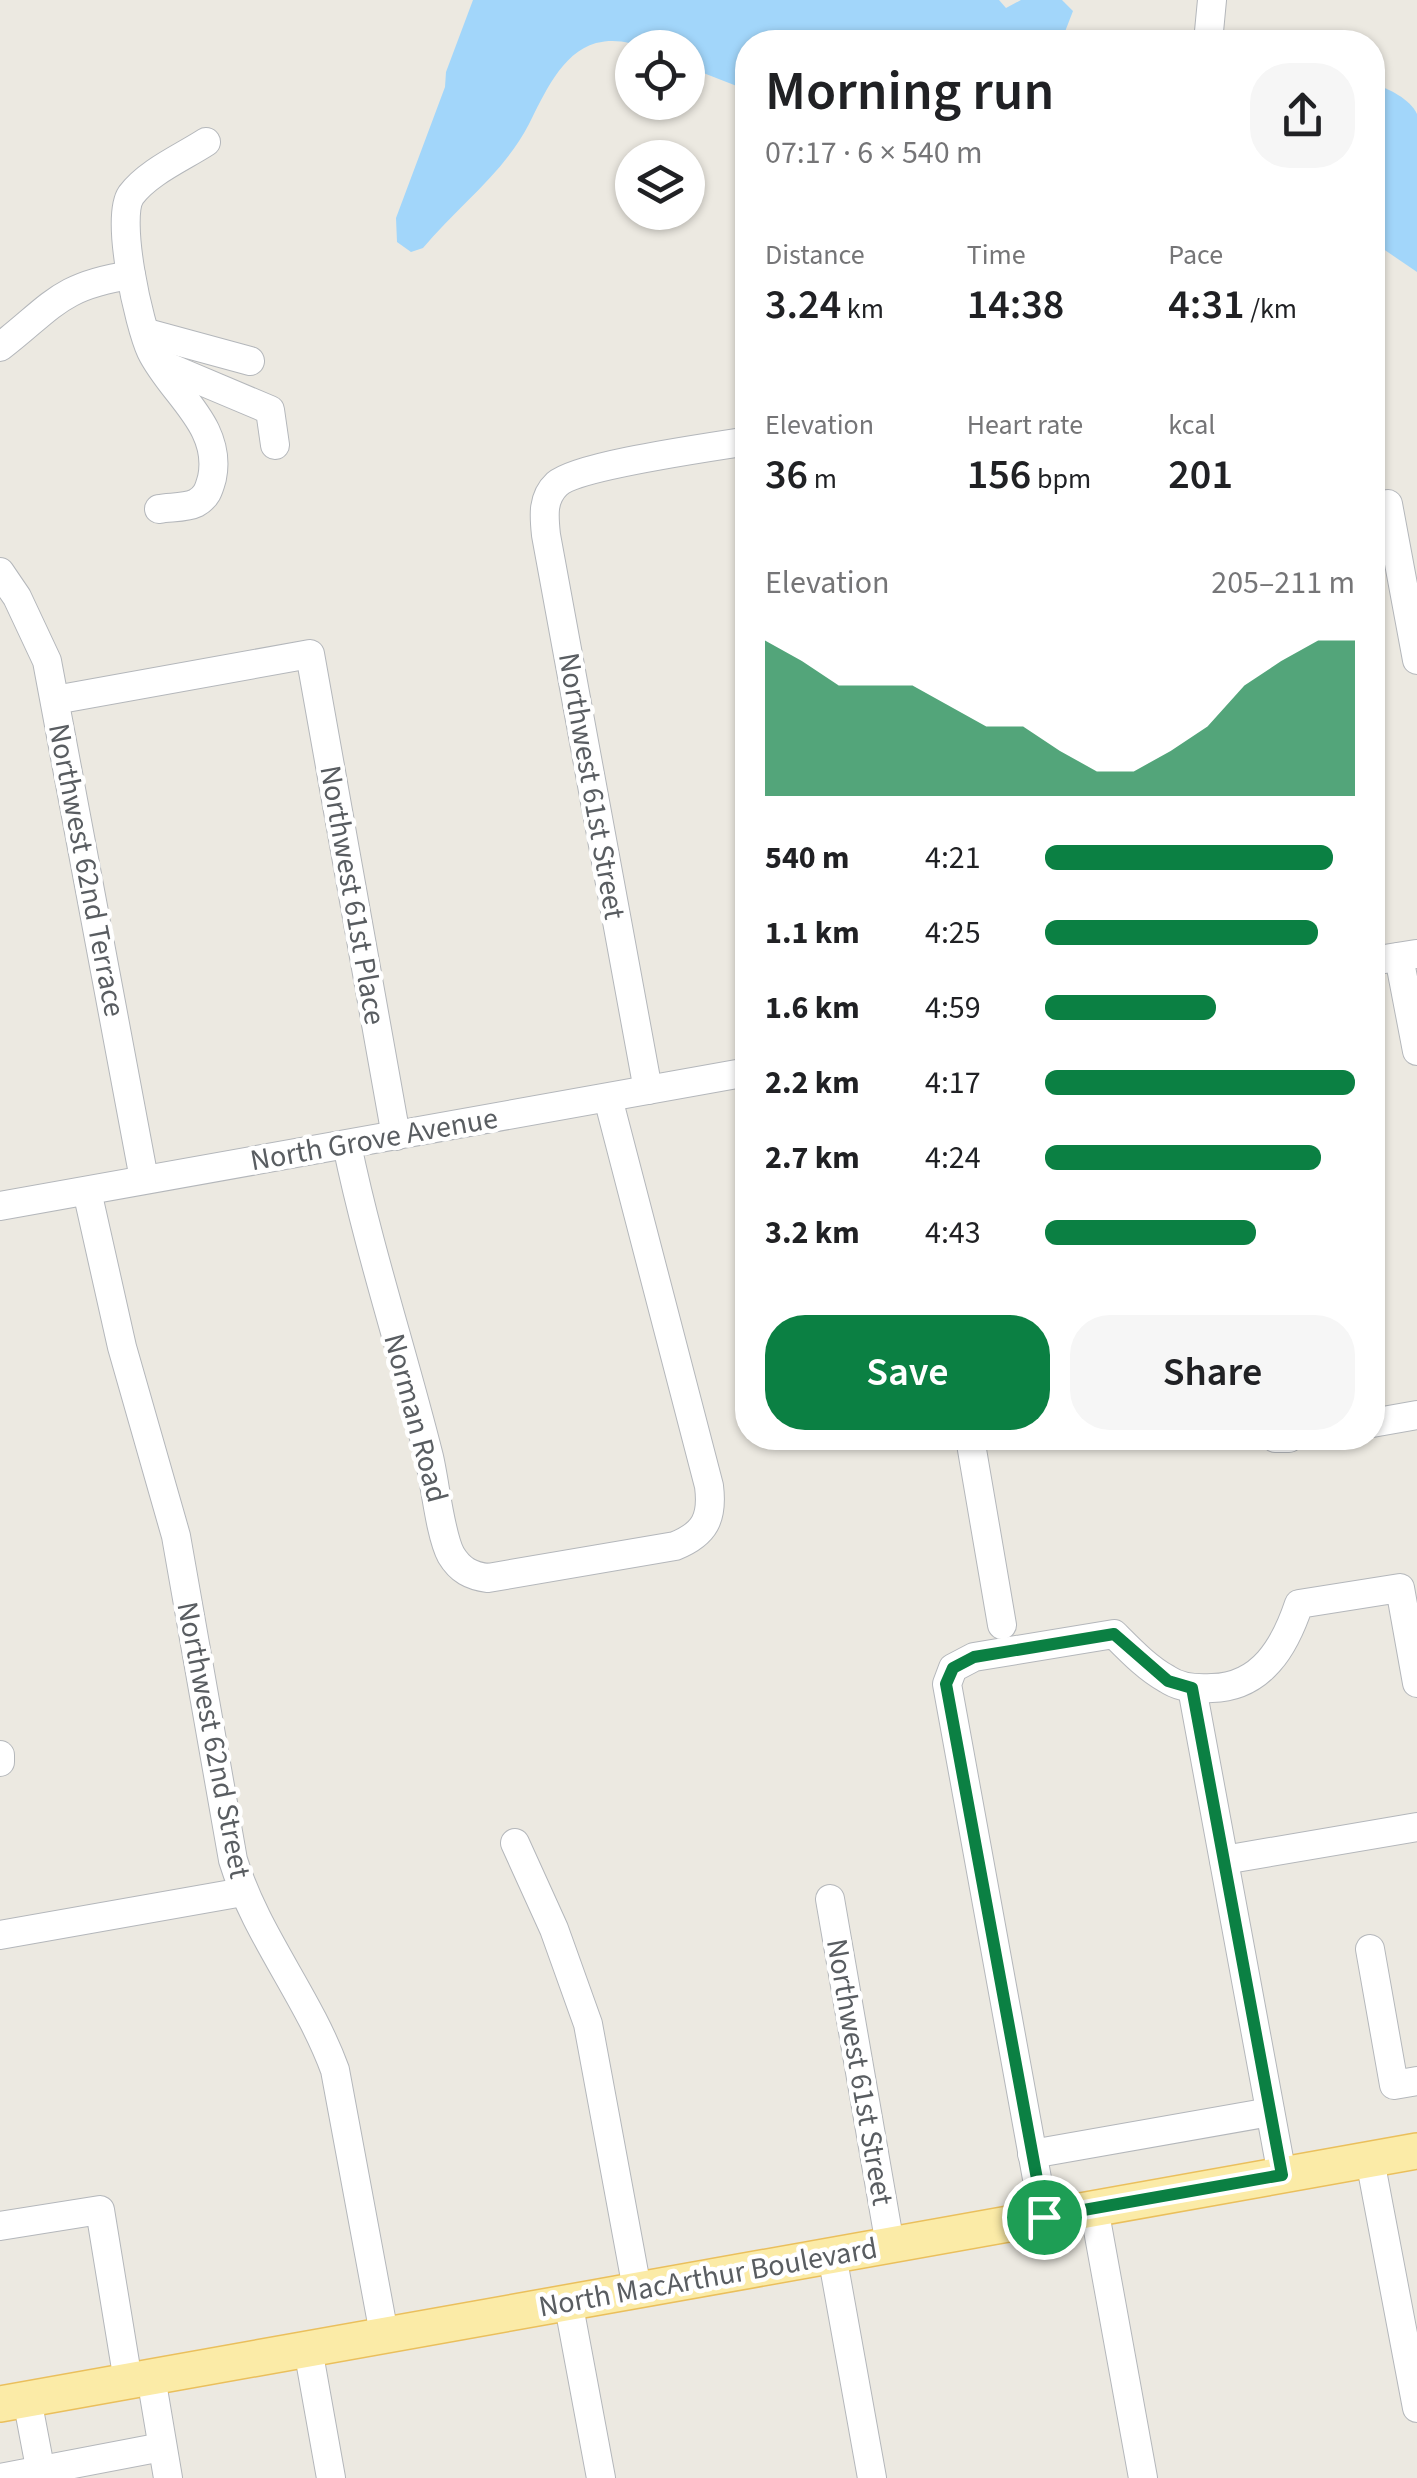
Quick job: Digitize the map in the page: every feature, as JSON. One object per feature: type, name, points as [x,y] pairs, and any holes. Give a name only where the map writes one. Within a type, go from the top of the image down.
[{"type":"main road","name":"North MacArthur Boulevard","points":[[14,2401],[1417,2151]]},
{"type":"street","points":[[1209,30],[1212,0]]},
{"type":"street","points":[[159,509],[194,504],[208,493],[213,472],[211,448],[202,422],[151,351],[131,275],[124,222],[131,195],[206,142]]},
{"type":"street","points":[[0,348],[64,294],[88,283],[131,275]]},
{"type":"street","points":[[146,333],[250,361]]},
{"type":"street","points":[[161,364],[270,410],[275,445]]},
{"type":"street","name":"Northwest 61st Street","points":[[648,1090],[546,535],[546,500],[556,485],[584,472],[735,443]]},
{"type":"street","points":[[1388,504],[1417,660]]},
{"type":"street","name":"Northwest 62nd Terrace","points":[[0,572],[17,597],[47,661],[144,1179]]},
{"type":"street","name":"Northwest 61st Place","points":[[55,700],[310,654],[396,1136]]},
{"type":"street","points":[[1396,957],[1417,1051]]},
{"type":"street","name":"North Grove Avenue","points":[[0,1206],[735,1074]]},
{"type":"street","name":"Norman Road","points":[[346,1145],[429,1456],[449,1551],[460,1567],[474,1576],[488,1578],[675,1546],[694,1538],[708,1522],[709,1486],[608,1098]]},
{"type":"street","name":"Northwest 62nd Street","points":[[86,1191],[122,1347],[176,1536],[233,1860],[243,1892],[322,2033],[335,2070],[384,2334]]},
{"type":"street","points":[[1385,1420],[1417,1414]]},
{"type":"street","points":[[972,1450],[1002,1625]]},
{"type":"street","points":[[1044,2217],[946,1684],[953,1668],[974,1657],[1114,1634],[1168,1681],[1192,1688],[1223,1688],[1242,1683],[1279,1652],[1299,1604],[1400,1588],[1417,1683]]},
{"type":"street","points":[[1192,1688],[1282,2175]]},
{"type":"street","points":[[1224,1860],[1417,1826]]},
{"type":"street","points":[[515,1843],[554,1929],[588,2024],[636,2289]]},
{"type":"street","points":[[0,1935],[243,1892]]},
{"type":"street","name":"Northwest 61st Street","points":[[830,1899],[890,2245]]},
{"type":"street","points":[[1370,1950],[1394,2085],[1417,2080]]},
{"type":"street","points":[[1032,2154],[1270,2112]]},
{"type":"street","points":[[1370,2160],[1417,2408]]},
{"type":"street","points":[[1094,2208],[1142,2478]]},
{"type":"street","points":[[0,2226],[100,2210],[168,2478]]},
{"type":"street","points":[[832,2255],[872,2478]]},
{"type":"street","points":[[568,2302],[601,2478]]},
{"type":"street","points":[[308,2349],[331,2478]]},
{"type":"street","points":[[14,2401],[42,2474]]},
{"type":"street","points":[[0,2478],[100,2469],[162,2447]]},
{"type":"water","points":[[473,0],[999,0],[1006,8],[1021,0],[1062,0],[1073,11],[1066,30],[735,30],[735,85],[705,74],[705,30],[615,30],[615,41],[584,48],[563,65],[519,142],[494,174],[423,248],[411,252],[397,242],[396,218],[445,87],[446,72]]},
{"type":"water","points":[[1385,88],[1417,114],[1417,272],[1385,250]]},
{"type":"route","points":[[1114,1634],[1168,1681],[1192,1688],[1282,2175],[1044,2217],[946,1684],[953,1668],[974,1657],[1114,1634]]}]
